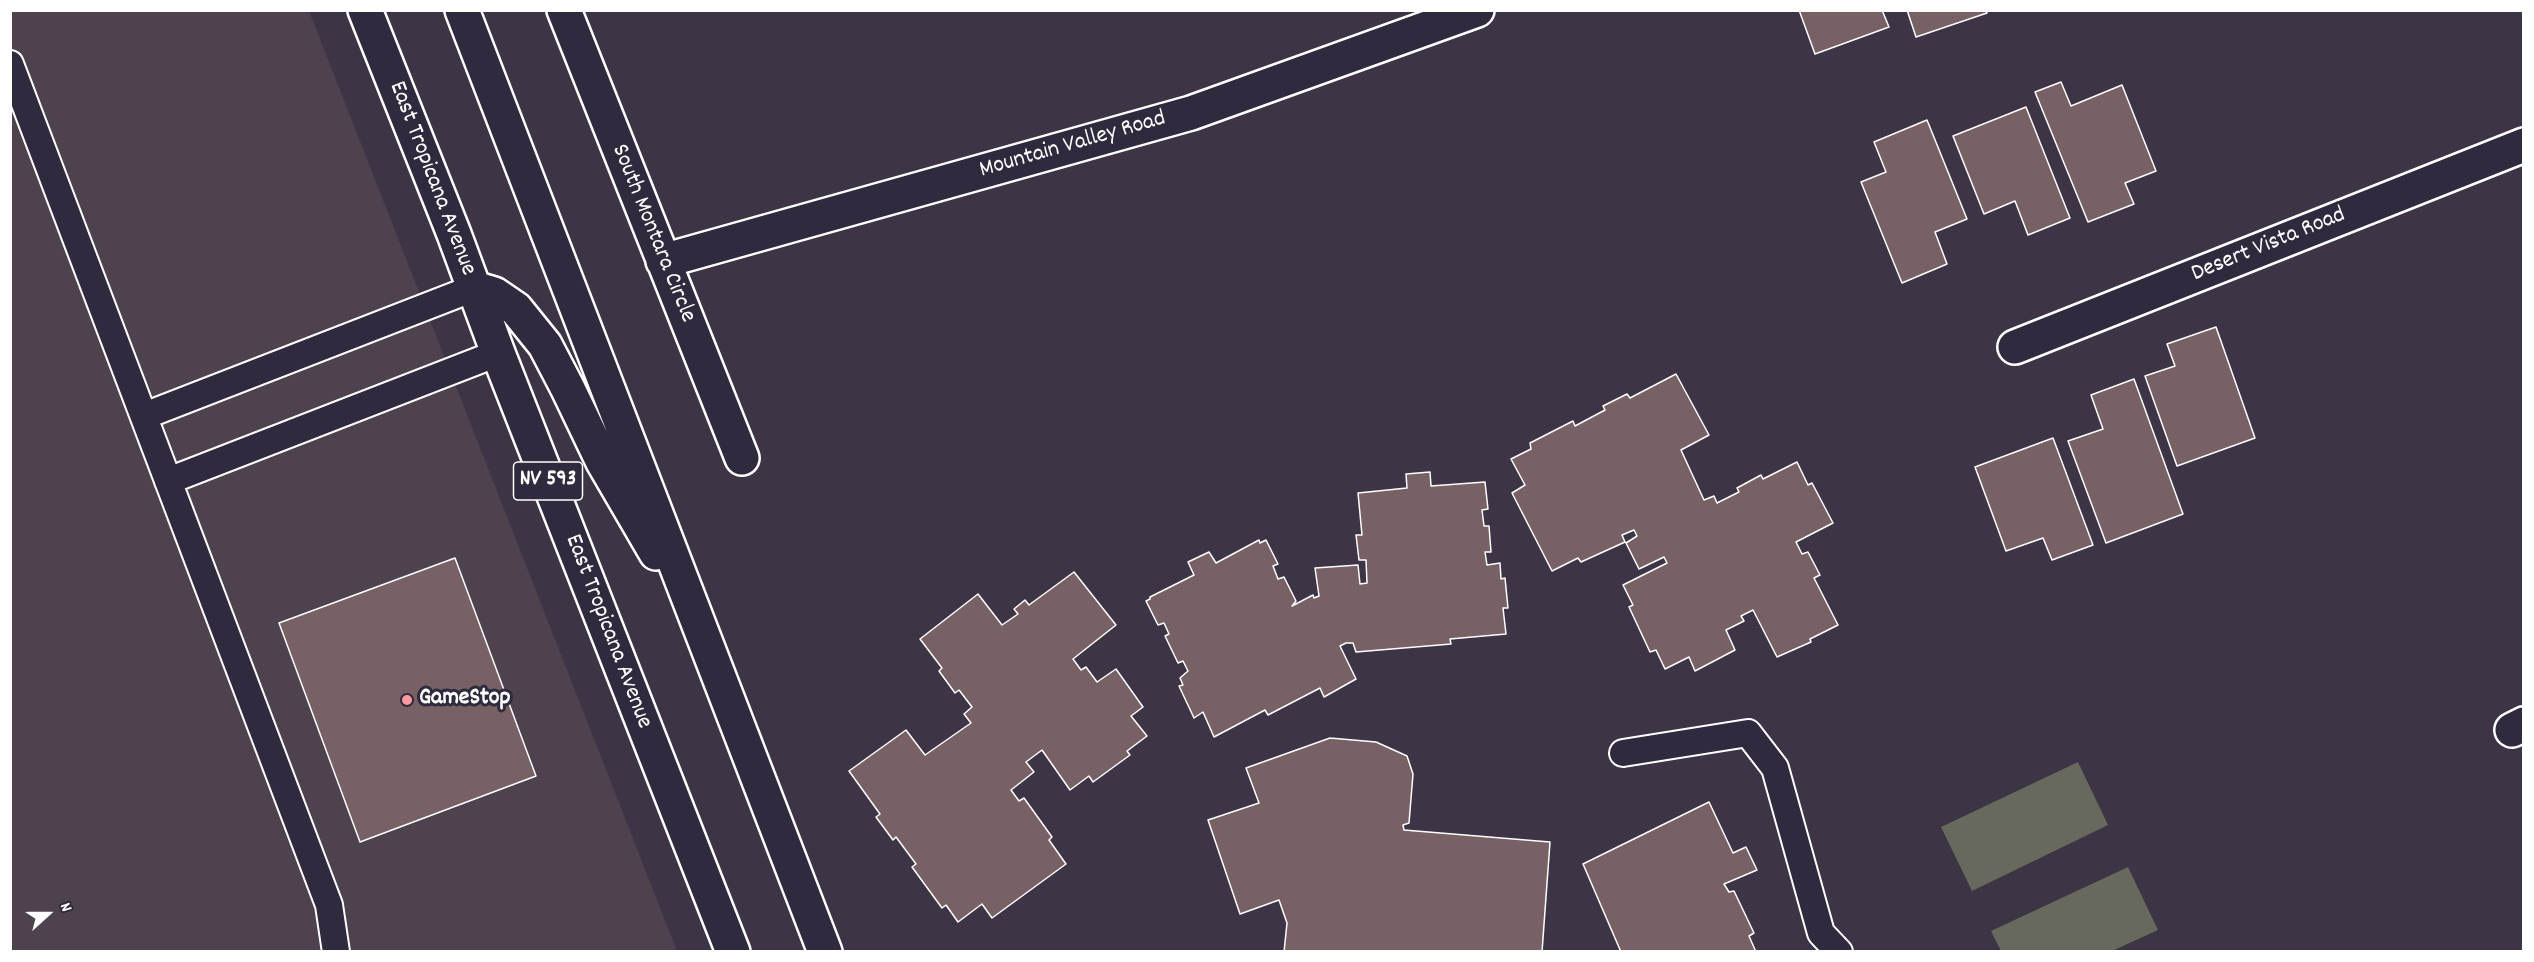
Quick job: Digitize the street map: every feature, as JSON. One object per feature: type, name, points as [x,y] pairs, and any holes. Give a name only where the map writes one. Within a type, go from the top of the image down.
[{"type":"main road","name":"East Tropicana Avenue","points":[[364,10],[733,951]]},
{"type":"main road","points":[[462,10],[825,951]]},
{"type":"main road","name":"South Montara Circle","points":[[564,10],[742,458]]},
{"type":"main road","name":"Mountain Valley Road","points":[[663,261],[1191,113],[1477,10]]},
{"type":"main road","name":"Desert Vista Road","points":[[2015,347],[2523,144]]},
{"type":"main road","points":[[474,288],[494,294],[516,309],[545,345],[620,492],[654,552],[691,600]]},
{"type":"lane","points":[[10,64],[329,905],[336,951]]},
{"type":"lane","points":[[144,416],[474,288]]},
{"type":"lane","points":[[168,482],[498,353]]},
{"type":"lane","points":[[1623,753],[1748,733],[1775,768],[1821,933],[1839,951]]},
{"type":"shaded area","points":[[10,11],[309,11],[677,951],[11,951]]},
{"type":"green space","points":[[2078,762],[2108,825],[1972,891],[1941,827]]},
{"type":"green space","points":[[2128,867],[2158,930],[2112,951],[2001,951],[1991,931]]},
{"type":"building","points":[[1799,10],[1882,10],[1889,27],[1815,54]]},
{"type":"building","points":[[1907,10],[1986,10],[1987,13],[1916,37]]},
{"type":"building","points":[[2061,82],[2071,106],[2122,85],[2156,171],[2125,183],[2134,204],[2088,222],[2035,92]]},
{"type":"building","points":[[2026,107],[2070,218],[2028,235],[2015,201],[1984,214],[1953,136]]},
{"type":"building","points":[[1927,120],[1967,219],[1935,232],[1947,264],[1902,283],[1861,182],[1886,172],[1874,142]]},
{"type":"building","points":[[2216,327],[2255,438],[2177,466],[2145,376],[2175,366],[2167,344]]},
{"type":"building","points":[[1676,374],[1709,435],[1681,450],[1704,500],[1714,496],[1717,503],[1739,492],[1737,488],[1761,475],[1763,479],[1797,462],[1808,485],[1812,483],[1833,523],[1796,542],[1802,554],[1808,552],[1820,575],[1814,578],[1838,625],[1810,639],[1811,642],[1777,657],[1753,610],[1741,616],[1744,621],[1726,630],[1735,650],[1695,671],[1689,657],[1665,669],[1656,650],[1650,652],[1629,607],[1633,605],[1623,585],[1667,563],[1664,557],[1639,569],[1626,543],[1637,536],[1634,530],[1622,535],[1625,542],[1581,562],[1578,558],[1552,571],[1512,493],[1525,485],[1511,459],[1531,449],[1530,443],[1573,421],[1575,426],[1605,410],[1603,406],[1627,394],[1630,398]]},
{"type":"building","points":[[2134,379],[2183,514],[2106,543],[2068,441],[2103,429],[2091,395]]},
{"type":"building","points":[[2053,438],[2093,545],[2052,560],[2043,538],[2006,551],[1975,467]]},
{"type":"building","points":[[1430,472],[1431,486],[1485,482],[1488,509],[1482,510],[1484,526],[1489,526],[1491,552],[1485,552],[1487,565],[1500,563],[1501,579],[1505,578],[1508,608],[1503,608],[1506,634],[1450,639],[1451,644],[1356,652],[1353,643],[1346,643],[1340,646],[1356,679],[1324,697],[1320,688],[1268,715],[1265,710],[1214,737],[1203,712],[1194,718],[1179,686],[1183,685],[1180,678],[1188,671],[1183,661],[1178,663],[1165,636],[1169,634],[1164,623],[1158,625],[1146,601],[1194,575],[1188,562],[1209,552],[1216,563],[1259,540],[1260,543],[1266,540],[1278,564],[1273,566],[1278,579],[1284,577],[1296,601],[1292,606],[1313,595],[1314,598],[1319,596],[1315,568],[1358,565],[1360,584],[1367,583],[1366,560],[1359,560],[1356,535],[1362,535],[1358,493],[1407,488],[1406,474]]},
{"type":"building","name":"GameStop","points":[[455,558],[536,776],[360,842],[279,623]]},
{"type":"building","points":[[1074,572],[1116,625],[1073,659],[1081,670],[1086,667],[1097,682],[1116,669],[1143,707],[1131,716],[1147,736],[1127,751],[1130,755],[1093,782],[1089,776],[1070,790],[1042,750],[1026,762],[1034,772],[1011,790],[1019,801],[1024,798],[1052,837],[1049,840],[1066,864],[992,918],[982,904],[958,922],[946,905],[942,908],[912,867],[916,864],[896,837],[893,840],[876,817],[880,814],[849,771],[906,730],[925,755],[971,723],[964,714],[972,707],[959,690],[955,693],[939,671],[942,668],[920,639],[978,594],[1002,625],[1018,614],[1014,609],[1025,600],[1029,605]]},
{"type":"building","points":[[1330,738],[1376,742],[1407,756],[1413,774],[1409,823],[1403,825],[1404,830],[1550,842],[1542,952],[1284,952],[1287,923],[1279,900],[1240,914],[1208,820],[1259,803],[1246,768]]},
{"type":"building","points":[[1709,802],[1733,853],[1746,847],[1757,870],[1724,884],[1729,892],[1734,891],[1754,933],[1749,936],[1756,952],[1621,952],[1583,864]]},
{"type":"place","name":"GameStop","points":[[407,700]]}]
